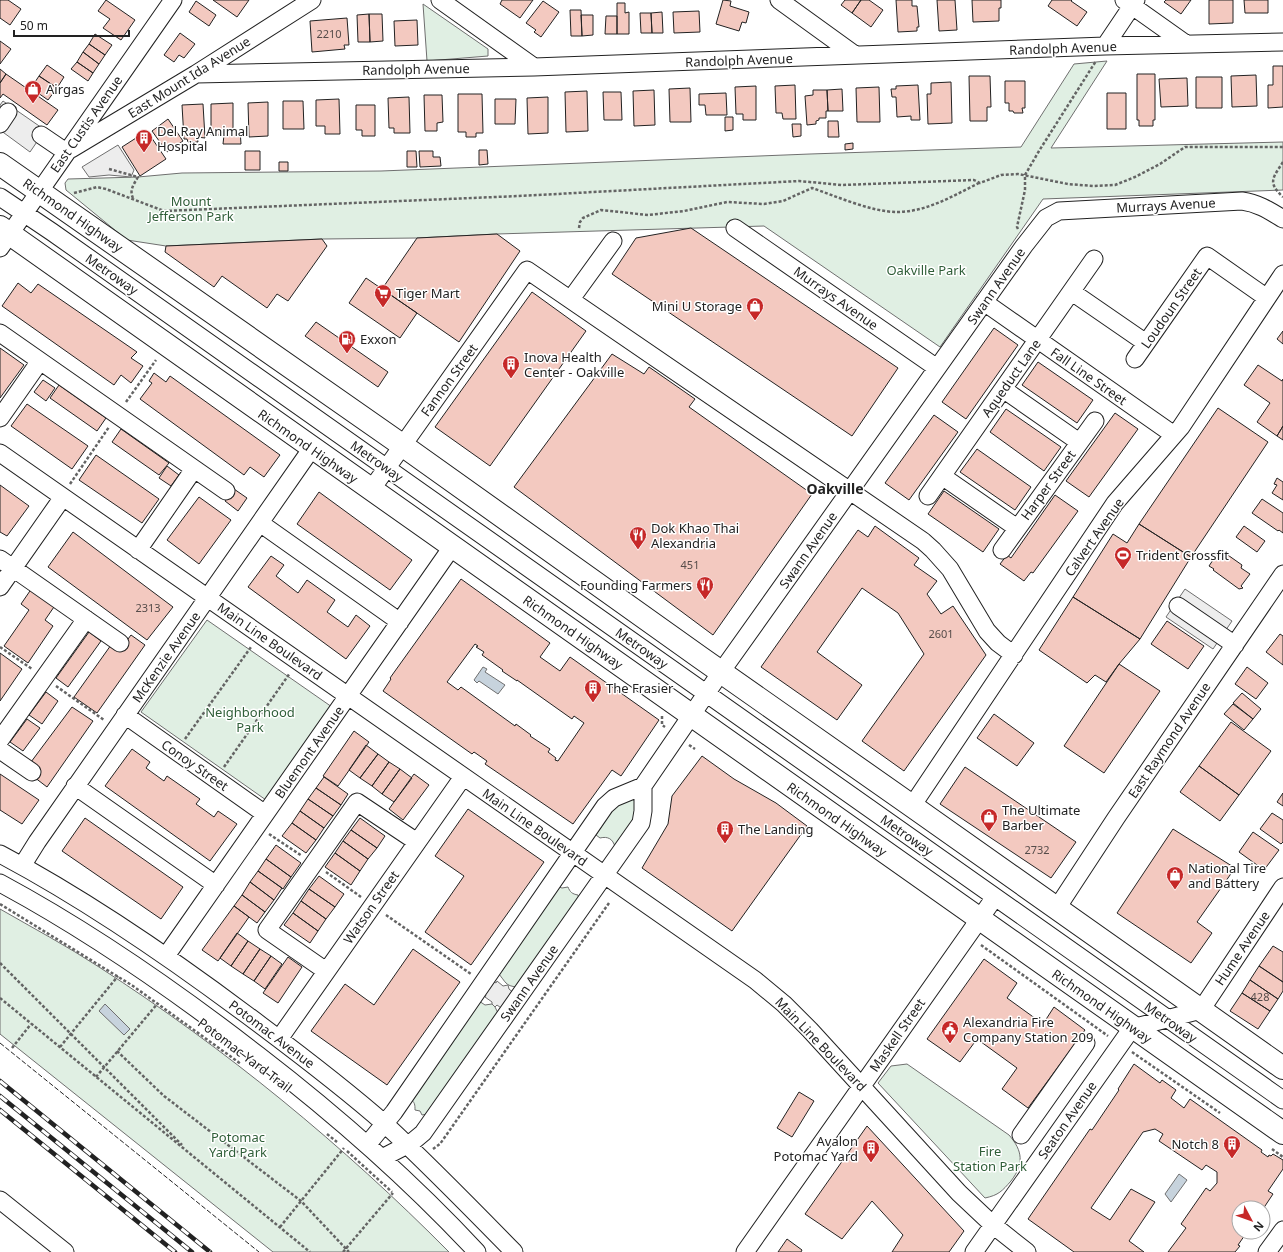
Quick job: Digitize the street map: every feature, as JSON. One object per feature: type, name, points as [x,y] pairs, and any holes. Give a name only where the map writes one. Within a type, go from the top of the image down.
[{"type":"highway","name":"Richmond Highway","points":[[0,164],[402,445],[1283,1068]]},
{"type":"highway","name":"Richmond Highway","points":[[3,237],[312,448],[1132,1028],[1283,1133]]},
{"type":"street","name":"East Custis Avenue","points":[[3,237],[24,213],[173,0]]},
{"type":"street","name":"East Mount Ida Avenue","points":[[66,152],[196,74],[312,0]]},
{"type":"street","points":[[440,0],[534,67]]},
{"type":"street","points":[[778,0],[855,55]]},
{"type":"street","points":[[1105,46],[1131,2],[1186,44]]},
{"type":"street","name":"Randolph Avenue","points":[[196,74],[534,67],[1105,46],[1283,42]]},
{"type":"street","points":[[41,135],[66,152]]},
{"type":"street","name":"Metroway","points":[[0,197],[707,693],[1166,1019],[1283,1100]]},
{"type":"street","name":"Murrays Avenue","points":[[1046,218],[1059,211],[1242,201],[1259,205],[1283,219]]},
{"type":"street","name":"Swann Avenue","points":[[382,1158],[406,1145],[426,1130],[641,823],[643,810],[643,786],[721,672],[1024,246],[1046,218]]},
{"type":"street","name":"Murrays Avenue","points":[[735,228],[937,368]]},
{"type":"street","points":[[613,241],[571,299],[914,534],[933,550],[950,569],[986,631],[998,643],[1014,655]]},
{"type":"street","name":"Loudoun Street","points":[[1135,359],[1207,256],[1267,298]]},
{"type":"street","name":"Aqueduct Lane","points":[[928,496],[1094,260]]},
{"type":"street","name":"Fannon Street","points":[[371,490],[527,270],[571,299]]},
{"type":"street","name":"Calvert Avenue","points":[[912,806],[1115,504],[1185,422],[1283,274]]},
{"type":"street","points":[[1072,292],[1146,343]]},
{"type":"street","name":"Fall Line Street","points":[[984,302],[1174,435]]},
{"type":"street","points":[[0,333],[226,491]]},
{"type":"street","points":[[0,418],[40,361]]},
{"type":"street","points":[[1003,389],[1079,442]]},
{"type":"street","name":"Harper Street","points":[[1002,550],[1094,421]]},
{"type":"street","name":"McKenzie Avenue","points":[[22,866],[75,786],[312,448]]},
{"type":"street","name":"Main Line Boulevard","points":[[0,453],[728,961],[768,991],[796,1015],[959,1193],[993,1225],[1026,1252]]},
{"type":"street","points":[[138,550],[194,469]]},
{"type":"street","points":[[942,476],[1017,528]]},
{"type":"street","points":[[0,586],[6,564],[63,497]]},
{"type":"street","points":[[260,523],[400,622]]},
{"type":"street","name":"Bluemont Avenue","points":[[166,956],[452,547]]},
{"type":"street","points":[[6,564],[120,643]]},
{"type":"street","name":"East Raymond Avenue","points":[[1057,908],[1116,818],[1283,574]]},
{"type":"street","points":[[1178,606],[1235,645]]},
{"type":"street","points":[[0,740],[86,619]]},
{"type":"street","name":"Conoy Street","points":[[125,715],[265,814]]},
{"type":"street","points":[[0,750],[32,772]]},
{"type":"street","name":"Watson Street","points":[[279,1038],[463,777]]},
{"type":"street","points":[[75,786],[216,885]]},
{"type":"street","points":[[367,1145],[385,1124],[609,802],[614,798],[643,786]]},
{"type":"street","points":[[326,971],[267,930],[357,802],[417,842]]},
{"type":"street","name":"Potomac Avenue","points":[[0,854],[132,933],[279,1038],[385,1124],[514,1252]]},
{"type":"street","name":"Potomac Avenue","points":[[0,883],[129,961],[200,1011],[307,1094],[382,1158],[477,1252]]},
{"type":"street","name":"Hume Avenue","points":[[1201,1010],[1283,887]]},
{"type":"street","name":"Maskell Street","points":[[745,1252],[995,897]]},
{"type":"street","points":[[1132,1028],[1201,1010]]},
{"type":"street","name":"Seaton Avenue","points":[[974,1252],[1132,1028]]},
{"type":"street","points":[[1021,1135],[1086,1043]]},
{"type":"street","points":[[0,1200],[65,1252]]},
{"type":"street","points":[[1267,1252],[1283,1230]]},
{"type":"path","points":[[1024,246],[1017,227],[1025,190],[1025,175],[1105,46]]},
{"type":"path","points":[[579,228],[580,222],[583,218],[601,210],[648,215],[684,211],[727,202],[764,204],[783,200],[812,188],[875,209],[896,212],[914,210],[938,203],[980,183],[1001,175],[1018,174],[1068,184],[1093,186],[1115,185],[1135,177],[1160,164],[1185,148],[1283,147]]},
{"type":"path","points":[[1283,162],[1274,176],[1272,183],[1274,189],[1283,197]]},
{"type":"path","points":[[109,169],[138,177],[131,193],[134,198]]},
{"type":"path","points":[[72,194],[97,187],[134,198],[164,211],[519,196],[799,181],[842,185],[974,180],[980,183]]},
{"type":"path","points":[[812,183],[812,188]]},
{"type":"path","points":[[122,408],[156,360]]},
{"type":"path","points":[[63,497],[72,480],[113,422]]},
{"type":"path","points":[[177,751],[260,634]]},
{"type":"path","points":[[216,779],[299,661]]},
{"type":"path","points":[[433,1149],[440,1144],[609,902]]},
{"type":"path","name":"Potomac Yard Trail","points":[[0,904],[118,976],[158,1003],[244,1066]]},
{"type":"path","points":[[386,915],[471,974]]},
{"type":"path","points":[[0,963],[193,1156]]},
{"type":"path","points":[[60,1047],[118,976]]},
{"type":"path","points":[[0,998],[310,1252]]},
{"type":"path","points":[[96,1077],[158,1003]]},
{"type":"path","points":[[12,1048],[31,1024]]},
{"type":"path","points":[[117,1051],[164,1096],[301,1201],[349,1252]]},
{"type":"path","points":[[327,1133],[399,1198]]},
{"type":"path","points":[[280,1227],[344,1148]]},
{"type":"path","points":[[343,1252],[393,1193]]},
{"type":"green space","points":[[423,4],[488,49],[488,56],[427,61]]},
{"type":"green space","name":"Mount Jefferson Park","points":[[1107,61],[1051,148],[1283,142],[1283,190],[1043,199],[940,347],[764,226],[497,234],[417,238],[322,239],[166,246],[127,240],[66,190],[65,183],[68,179],[138,177],[182,173],[381,171],[1021,147],[1074,64]]},
{"type":"green space","name":"Neighborhood Park","points":[[207,620],[332,707],[266,800],[141,712]]},
{"type":"green space","points":[[634,798],[638,800],[640,818],[615,847],[610,839],[605,837],[600,838],[596,835],[614,807]]},
{"type":"green space","points":[[559,887],[568,887],[574,894],[578,895],[579,901],[517,987],[508,985],[498,973]]},
{"type":"green space","name":"Potomac Yard Park","points":[[0,909],[99,967],[146,998],[238,1065],[325,1136],[409,1212],[449,1252],[273,1252],[0,1034]]},
{"type":"green space","points":[[479,1001],[485,1005],[492,1004],[498,1013],[427,1114],[422,1115],[420,1111],[415,1110],[413,1101],[410,1099]]},
{"type":"green space","name":"Fire Station Park","points":[[907,1064],[1009,1135],[1014,1141],[1019,1152],[1020,1163],[1011,1181],[1000,1192],[985,1198],[878,1083],[891,1066]]},
{"type":"shaded area","points":[[3,101],[45,130],[30,152],[0,130],[0,105]]},
{"type":"shaded area","points":[[118,145],[134,170],[131,177],[109,175],[89,177],[82,167]]},
{"type":"shaded area","points":[[1185,589],[1232,621],[1213,649],[1166,617]]},
{"type":"shaded area","points":[[483,667],[487,669],[485,672],[505,685],[498,694],[479,681],[477,683],[474,680]]},
{"type":"shaded area","points":[[493,981],[496,983],[497,981],[503,986],[508,985],[509,989],[515,994],[504,1010],[497,1005],[495,1007],[492,1002],[485,997],[486,995],[484,994]]},
{"type":"shaded area","points":[[105,1004],[130,1029],[124,1035],[99,1011]]},
{"type":"shaded area","points":[[1179,1174],[1187,1180],[1171,1202],[1165,1194]]},
{"type":"building","points":[[0,0],[8,0],[21,9],[10,25],[0,18]]},
{"type":"building","points":[[106,0],[135,20],[121,40],[103,28],[110,19],[98,11]]},
{"type":"building","points":[[213,0],[249,0],[237,17]]},
{"type":"building","points":[[502,0],[533,0],[520,18],[500,4]]},
{"type":"building","points":[[723,0],[731,1],[730,6],[749,12],[746,23],[742,22],[739,31],[716,24]]},
{"type":"building","points":[[845,0],[861,0],[852,13],[841,5]]},
{"type":"building","points":[[861,0],[869,0],[883,10],[871,27],[852,13]]},
{"type":"building","points":[[896,0],[912,0],[912,6],[917,6],[919,27],[917,27],[917,31],[898,32]]},
{"type":"building","points":[[937,0],[955,0],[957,30],[939,31]]},
{"type":"building","points":[[972,0],[1001,0],[1001,8],[999,8],[999,21],[973,22]]},
{"type":"building","points":[[1052,0],[1072,0],[1071,1],[1087,12],[1077,26],[1048,6]]},
{"type":"building","points":[[1166,0],[1191,0],[1181,14],[1164,2]]},
{"type":"building","points":[[1209,0],[1233,0],[1233,23],[1209,24]]},
{"type":"building","points":[[1244,0],[1268,0],[1268,13],[1245,13]]},
{"type":"building","points":[[196,1],[216,15],[209,26],[189,12]]},
{"type":"building","points":[[543,1],[559,12],[541,37],[534,32],[536,30],[526,23]]},
{"type":"building","points":[[617,3],[625,3],[625,13],[629,12],[629,34],[617,34]]},
{"type":"building","points":[[570,10],[581,10],[582,36],[571,36]]},
{"type":"building","points":[[699,11],[700,32],[674,33],[673,12]]},
{"type":"building","points":[[662,12],[663,33],[652,33],[651,13]]},
{"type":"building","points":[[640,13],[651,13],[652,33],[641,33]]},
{"type":"building","points":[[369,14],[382,14],[383,41],[370,42]]},
{"type":"building","points":[[369,14],[370,42],[358,42],[357,15]]},
{"type":"building","points":[[581,15],[593,15],[593,35],[582,36]]},
{"type":"building","points":[[606,16],[617,16],[617,34],[605,34]]},
{"type":"building","points":[[347,18],[349,45],[344,45],[345,49],[312,52],[310,21]]},
{"type":"building","points":[[417,20],[418,45],[395,46],[394,21]]},
{"type":"building","points":[[180,33],[195,44],[184,58],[179,55],[174,62],[164,55]]},
{"type":"building","points":[[95,34],[112,45],[105,55],[89,44]]},
{"type":"building","points":[[0,41],[11,49],[0,64]]},
{"type":"building","points":[[89,44],[105,55],[99,64],[83,52]]},
{"type":"building","points":[[83,52],[99,64],[93,73],[77,62]]},
{"type":"building","points":[[77,62],[93,73],[88,81],[71,69]]},
{"type":"building","points":[[47,65],[64,77],[57,88],[39,76]]},
{"type":"building","points":[[1273,66],[1283,66],[1283,107],[1268,108],[1268,85],[1273,85]]},
{"type":"building","points":[[0,69],[6,74],[0,83]]},
{"type":"building","name":"Airgas","points":[[6,74],[58,110],[47,125],[3,94],[0,98],[0,83]]},
{"type":"building","points":[[1137,74],[1155,74],[1155,120],[1153,120],[1153,126],[1139,126],[1139,120],[1137,120]]},
{"type":"building","points":[[1256,75],[1257,106],[1232,107],[1231,76]]},
{"type":"building","points":[[39,76],[57,88],[48,100],[31,88]]},
{"type":"building","points":[[969,76],[990,76],[991,107],[987,107],[987,121],[970,121]]},
{"type":"building","points":[[1196,77],[1222,77],[1222,108],[1196,108]]},
{"type":"building","points":[[1187,78],[1188,106],[1161,107],[1159,79]]},
{"type":"building","points":[[1005,81],[1025,81],[1025,108],[1022,108],[1023,113],[1014,113],[1013,111],[1009,111],[1009,103],[1005,103]]},
{"type":"building","points":[[951,82],[952,123],[928,124],[927,94],[931,94],[931,83]]},
{"type":"building","points":[[795,85],[796,119],[783,119],[782,113],[776,113],[775,86]]},
{"type":"building","points":[[918,85],[920,120],[911,120],[911,116],[897,117],[896,97],[892,97],[891,89],[896,89],[896,86]]},
{"type":"building","points":[[756,86],[756,120],[743,120],[743,114],[736,114],[735,87]]},
{"type":"building","points":[[879,87],[880,122],[857,122],[856,88]]},
{"type":"building","points":[[690,88],[691,122],[670,122],[669,89]]},
{"type":"building","points":[[842,89],[843,111],[828,111],[827,90]]},
{"type":"building","points":[[654,90],[655,125],[634,126],[633,91]]},
{"type":"building","points":[[813,90],[827,90],[828,111],[826,111],[826,118],[819,118],[819,120],[816,121],[816,124],[807,125],[805,96],[813,95]]},
{"type":"building","points":[[587,91],[588,131],[566,132],[565,92]]},
{"type":"building","points":[[603,92],[621,92],[622,120],[604,120]]},
{"type":"building","points":[[726,93],[727,115],[706,115],[705,105],[699,105],[699,94]]},
{"type":"building","points":[[1107,93],[1126,93],[1126,129],[1107,129]]},
{"type":"building","points":[[458,94],[482,94],[483,133],[476,133],[476,137],[466,137],[466,132],[458,132]]},
{"type":"building","points":[[424,95],[442,95],[443,122],[437,123],[437,131],[425,131]]},
{"type":"building","points":[[409,97],[410,133],[394,133],[394,128],[389,128],[388,98]]},
{"type":"building","points":[[548,97],[548,133],[528,134],[527,98]]},
{"type":"building","points":[[339,99],[340,134],[325,134],[325,126],[316,126],[316,100]]},
{"type":"building","points":[[495,99],[516,99],[515,124],[495,124]]},
{"type":"building","points":[[283,101],[303,101],[304,129],[283,129]]},
{"type":"building","points":[[268,102],[268,136],[249,137],[248,103]]},
{"type":"building","points":[[233,103],[233,131],[240,130],[241,144],[223,144],[224,135],[211,135],[211,104]]},
{"type":"building","points":[[203,104],[205,138],[197,137],[198,142],[188,142],[187,139],[184,139],[182,105]]},
{"type":"building","points":[[356,105],[375,105],[375,136],[362,136],[362,130],[356,130]]},
{"type":"building","points":[[725,117],[733,117],[733,130],[725,131]]},
{"type":"building","points":[[168,119],[183,141],[167,152],[152,131]]},
{"type":"building","points":[[828,121],[838,121],[839,137],[828,137]]},
{"type":"building","points":[[792,124],[801,124],[801,136],[793,137]]},
{"type":"building","name":"Del Ray Animal Hospital","points":[[147,131],[166,159],[140,176],[122,147]]},
{"type":"building","points":[[853,143],[853,149],[845,150],[845,144]]},
{"type":"building","points":[[479,150],[487,150],[488,164],[479,165]]},
{"type":"building","points":[[245,151],[260,151],[260,170],[245,170]]},
{"type":"building","points":[[407,151],[416,151],[417,167],[407,167]]},
{"type":"building","points":[[419,151],[433,151],[433,157],[440,157],[441,166],[420,167]]},
{"type":"building","points":[[279,162],[288,162],[288,171],[279,171]]},
{"type":"building","name":"Mini U Storage","points":[[691,228],[898,368],[852,436],[612,274],[636,238]]},
{"type":"building","points":[[497,234],[520,251],[459,342],[382,289],[417,238]]},
{"type":"building","points":[[322,239],[327,246],[288,301],[277,294],[267,308],[222,276],[214,287],[165,252],[166,246]]},
{"type":"building","name":"Tiger Mart","points":[[366,278],[417,313],[400,338],[349,303]]},
{"type":"building","points":[[18,283],[31,293],[38,284],[137,352],[131,358],[143,366],[131,383],[121,375],[114,385],[2,306]]},
{"type":"building","name":"Inova Health Center - Oakville","points":[[532,292],[586,331],[490,466],[435,427]]},
{"type":"building","name":"Exxon","points":[[316,322],[388,372],[378,387],[305,336]]},
{"type":"building","points":[[994,328],[1018,345],[966,419],[942,402]]},
{"type":"building","points":[[1283,331],[1283,344],[1277,339]]},
{"type":"building","points":[[0,348],[24,365],[0,398]]},
{"type":"building","points":[[612,354],[644,374],[649,367],[695,399],[689,407],[812,494],[713,635],[514,487]]},
{"type":"building","points":[[1038,362],[1093,400],[1077,423],[1022,385]]},
{"type":"building","points":[[1258,365],[1282,381],[1283,379],[1283,426],[1277,436],[1257,422],[1270,403],[1244,385]]},
{"type":"building","points":[[154,373],[166,382],[170,376],[280,455],[264,477],[250,467],[244,475],[140,399],[152,383],[149,381]]},
{"type":"building","points":[[43,380],[55,388],[46,401],[34,392]]},
{"type":"building","points":[[59,385],[106,418],[97,431],[50,398]]},
{"type":"building","points":[[27,404],[88,446],[72,469],[11,426]]},
{"type":"building","points":[[1218,408],[1268,442],[1191,557],[1139,524]]},
{"type":"building","points":[[1006,409],[1061,447],[1044,471],[990,432]]},
{"type":"building","points":[[1115,413],[1138,429],[1089,497],[1066,481]]},
{"type":"building","points":[[934,415],[958,432],[909,500],[885,483]]},
{"type":"building","points":[[1283,426],[1283,440],[1277,436]]},
{"type":"building","points":[[121,429],[169,463],[159,475],[112,442]]},
{"type":"building","points":[[977,449],[1031,487],[1015,510],[960,472]]},
{"type":"building","points":[[96,455],[159,499],[142,523],[79,480]]},
{"type":"building","points":[[167,466],[179,475],[171,486],[159,478]]},
{"type":"building","points":[[1277,478],[1283,482],[1283,500],[1272,493],[1277,485],[1274,484]]},
{"type":"building","points":[[0,485],[29,506],[7,536],[0,532]]},
{"type":"building","points":[[234,489],[247,498],[238,511],[225,501]]},
{"type":"building","points":[[944,491],[999,529],[983,552],[928,514]]},
{"type":"building","points":[[319,492],[412,560],[390,590],[297,524]]},
{"type":"building","points":[[1055,495],[1078,511],[1033,573],[1031,572],[1024,581],[1000,564],[1007,555],[1011,558]]},
{"type":"building","points":[[199,497],[231,520],[199,564],[167,540]]},
{"type":"building","points":[[1262,499],[1283,513],[1283,533],[1252,513]]},
{"type":"building","points":[[1139,524],[1191,557],[1140,639],[1073,597],[1113,534],[1127,543]]},
{"type":"building","points":[[875,526],[919,558],[914,565],[937,581],[927,594],[941,614],[953,606],[986,655],[904,771],[862,741],[924,654],[898,613],[862,588],[817,652],[862,685],[837,720],[761,667],[858,530],[868,537]]},
{"type":"building","points":[[1244,526],[1265,541],[1257,552],[1236,537]]},
{"type":"building","points":[[73,532],[173,607],[147,640],[48,567]]},
{"type":"building","points":[[1225,553],[1242,565],[1241,568],[1250,574],[1241,586],[1243,588],[1239,589],[1209,566],[1217,554],[1222,557]]},
{"type":"building","points":[[271,556],[284,565],[276,576],[298,593],[307,580],[335,600],[327,612],[348,627],[356,615],[370,626],[346,659],[248,587]]},
{"type":"building","name":"The Frasier","points":[[461,579],[550,643],[540,657],[560,671],[570,657],[659,720],[621,776],[612,770],[573,824],[485,764],[487,761],[474,752],[472,754],[383,691],[391,679],[390,678]],"holes":[[[475,644],[478,646],[476,647],[484,652],[482,655],[503,670],[502,671],[572,719],[574,716],[584,723],[558,761],[555,760],[556,758],[548,752],[550,749],[530,736],[531,735],[516,724],[515,726],[461,687],[458,690],[447,682]]]},
{"type":"building","points":[[32,588],[56,604],[45,620],[53,626],[28,663],[4,646],[29,610],[21,604]]},
{"type":"building","points":[[1073,597],[1140,639],[1106,682],[1095,675],[1087,683],[1039,650]]},
{"type":"building","points":[[1167,621],[1204,646],[1188,669],[1151,644]]},
{"type":"building","points":[[89,632],[101,641],[68,687],[56,678]]},
{"type":"building","points":[[1280,634],[1283,636],[1283,665],[1266,652]]},
{"type":"building","points":[[131,635],[145,645],[97,713],[74,697],[111,645],[119,651]]},
{"type":"building","points":[[0,653],[22,669],[0,701]]},
{"type":"building","points":[[1119,664],[1160,691],[1104,773],[1064,746]]},
{"type":"building","points":[[1247,667],[1268,683],[1256,699],[1235,684]]},
{"type":"building","points":[[46,692],[58,701],[42,724],[29,715]]},
{"type":"building","points":[[1242,693],[1261,709],[1253,719],[1233,703]]},
{"type":"building","points":[[1233,704],[1253,719],[1244,730],[1224,714]]},
{"type":"building","points":[[72,707],[93,721],[47,787],[34,777],[40,768],[31,762]]},
{"type":"building","points":[[994,714],[1034,743],[1017,766],[977,738]]},
{"type":"building","points":[[27,719],[40,728],[23,751],[10,742]]},
{"type":"building","points":[[1231,722],[1271,751],[1239,795],[1199,766]]},
{"type":"building","points":[[354,731],[369,742],[338,786],[323,776]]},
{"type":"building","points":[[366,745],[378,754],[360,778],[349,770]]},
{"type":"building","points":[[132,749],[150,762],[146,768],[164,781],[167,776],[200,799],[196,804],[214,817],[218,811],[237,824],[210,861],[105,786]]},
{"type":"building","points":[[378,754],[389,762],[372,786],[360,778]]},
{"type":"building","name":"The Landing","points":[[702,756],[734,779],[776,803],[807,826],[732,931],[642,868],[668,824],[672,796]]},
{"type":"building","points":[[389,762],[400,769],[382,794],[372,786]]},
{"type":"building","points":[[1199,766],[1239,795],[1220,821],[1180,792]]},
{"type":"building","points":[[965,767],[1076,842],[1051,878],[940,804]]},
{"type":"building","points":[[400,769],[412,778],[394,802],[382,794]]},
{"type":"building","points":[[0,774],[39,800],[22,824],[0,810]]},
{"type":"building","points":[[414,774],[429,785],[403,820],[389,809]]},
{"type":"building","points":[[324,777],[348,794],[341,805],[316,788]]},
{"type":"building","points":[[316,788],[341,805],[333,816],[308,799]]},
{"type":"building","points":[[1283,793],[1283,806],[1277,802]]},
{"type":"building","points":[[308,799],[333,816],[324,828],[300,811]]},
{"type":"building","points":[[468,809],[544,862],[471,965],[425,932],[464,876],[435,856]]},
{"type":"building","points":[[300,811],[324,828],[316,840],[292,823]]},
{"type":"building","points":[[1272,813],[1283,820],[1283,842],[1281,844],[1260,829]]},
{"type":"building","points":[[85,818],[183,887],[161,919],[62,851]]},
{"type":"building","points":[[360,818],[385,836],[377,848],[351,830]]},
{"type":"building","points":[[292,823],[316,840],[306,853],[282,836]]},
{"type":"building","name":"National Tire and Battery","points":[[1173,829],[1235,868],[1197,922],[1212,933],[1191,963],[1117,913]]},
{"type":"building","points":[[351,830],[377,848],[368,859],[343,841]]},
{"type":"building","points":[[1253,832],[1279,850],[1264,870],[1239,852]]},
{"type":"building","points":[[343,841],[368,859],[360,871],[335,853]]},
{"type":"building","points":[[276,845],[301,863],[291,877],[266,859]]},
{"type":"building","points":[[335,853],[360,871],[351,885],[325,867]]},
{"type":"building","points":[[266,859],[291,877],[283,889],[258,871]]},
{"type":"building","points":[[258,871],[282,888],[274,900],[250,882]]},
{"type":"building","points":[[319,876],[344,894],[335,907],[309,889]]},
{"type":"building","points":[[250,882],[274,900],[265,912],[242,895]]},
{"type":"building","points":[[309,889],[335,907],[326,919],[301,901]]},
{"type":"building","points":[[242,895],[265,912],[257,923],[234,906]]},
{"type":"building","points":[[301,901],[326,919],[318,931],[293,913]]},
{"type":"building","points":[[234,906],[249,917],[218,961],[202,950]]},
{"type":"building","points":[[293,913],[318,931],[310,943],[284,925]]},
{"type":"building","points":[[237,933],[248,941],[231,966],[220,958]]},
{"type":"building","points":[[248,941],[260,949],[243,974],[231,966]]},
{"type":"building","points":[[1273,946],[1283,952],[1283,982],[1259,966]]},
{"type":"building","points":[[260,949],[271,956],[254,981],[243,974]]},
{"type":"building","points":[[413,949],[460,982],[387,1085],[311,1031],[345,984],[374,1005]]},
{"type":"building","points":[[271,956],[282,964],[265,989],[254,981]]},
{"type":"building","points":[[288,957],[302,967],[278,1003],[263,993]]},
{"type":"building","points":[[984,959],[1017,983],[1007,998],[1043,1024],[1054,1007],[1085,1030],[1028,1108],[1002,1089],[1017,1068],[977,1039],[960,1062],[927,1039]]},
{"type":"building","points":[[1259,966],[1283,982],[1283,991],[1278,999],[1250,980]]},
{"type":"building","points":[[1250,980],[1278,999],[1270,1011],[1242,993]]},
{"type":"building","points":[[1242,993],[1270,1011],[1258,1029],[1230,1011]]},
{"type":"building","name":"Notch 8","points":[[1134,1064],[1160,1083],[1162,1080],[1176,1090],[1171,1098],[1184,1108],[1190,1099],[1262,1150],[1261,1152],[1268,1157],[1269,1155],[1271,1156],[1273,1154],[1283,1160],[1283,1169],[1268,1191],[1273,1194],[1269,1200],[1231,1200],[1231,1240],[1241,1240],[1238,1245],[1240,1246],[1235,1252],[1168,1252],[1186,1228],[1181,1224],[1206,1188],[1210,1191],[1217,1183],[1217,1172],[1206,1165],[1202,1170],[1159,1141],[1163,1134],[1155,1129],[1143,1132],[1091,1208],[1110,1220],[1131,1189],[1155,1202],[1129,1241],[1144,1252],[1074,1252],[1028,1219],[1090,1129],[1092,1130],[1119,1090],[1118,1089]]},
{"type":"building","points":[[799,1092],[814,1101],[792,1137],[777,1128]]},
{"type":"building","name":"Avalon Potomac Yard","points":[[867,1126],[964,1231],[949,1252],[892,1252],[903,1235],[872,1201],[842,1239],[805,1214]]},
{"type":"building","points":[[787,1239],[802,1250],[801,1252],[778,1252]]},
{"type":"railway","points":[[0,1081],[210,1252]]},
{"type":"railway","points":[[0,1096],[192,1252]]},
{"type":"railway","points":[[0,1110],[175,1252]]},
{"type":"fence","points":[[0,1043],[259,1252]]},
{"type":"place","name":"Airgas","points":[[33,104]]},
{"type":"place","name":"Del Ray Animal Hospital","points":[[144,153]]},
{"type":"place","name":"Tiger Mart","points":[[383,308]]},
{"type":"place","name":"Mini U Storage","points":[[755,321]]},
{"type":"place","name":"Exxon","points":[[347,354]]},
{"type":"place","name":"Inova Health Center - Oakville","points":[[511,379]]},
{"type":"place","name":"Dok Khao Thai Alexandria","points":[[638,550]]},
{"type":"place","name":"Trident Crossfit","points":[[1123,570]]},
{"type":"place","name":"Founding Farmers","points":[[705,600]]},
{"type":"place","name":"The Frasier","points":[[593,703]]},
{"type":"place","name":"The Ultimate Barber","points":[[989,832]]},
{"type":"place","name":"The Landing","points":[[725,844]]},
{"type":"place","name":"National Tire and Battery","points":[[1175,890]]},
{"type":"place","name":"Alexandria Fire Company Station 209","points":[[950,1044]]},
{"type":"place","name":"Notch 8","points":[[1232,1159]]},
{"type":"place","name":"Avalon Potomac Yard","points":[[871,1163]]},
{"type":"district","name":"Oakville","points":[[835,488]]},
{"type":"park label","name":"Oakville Park","points":[[926,270]]}]
